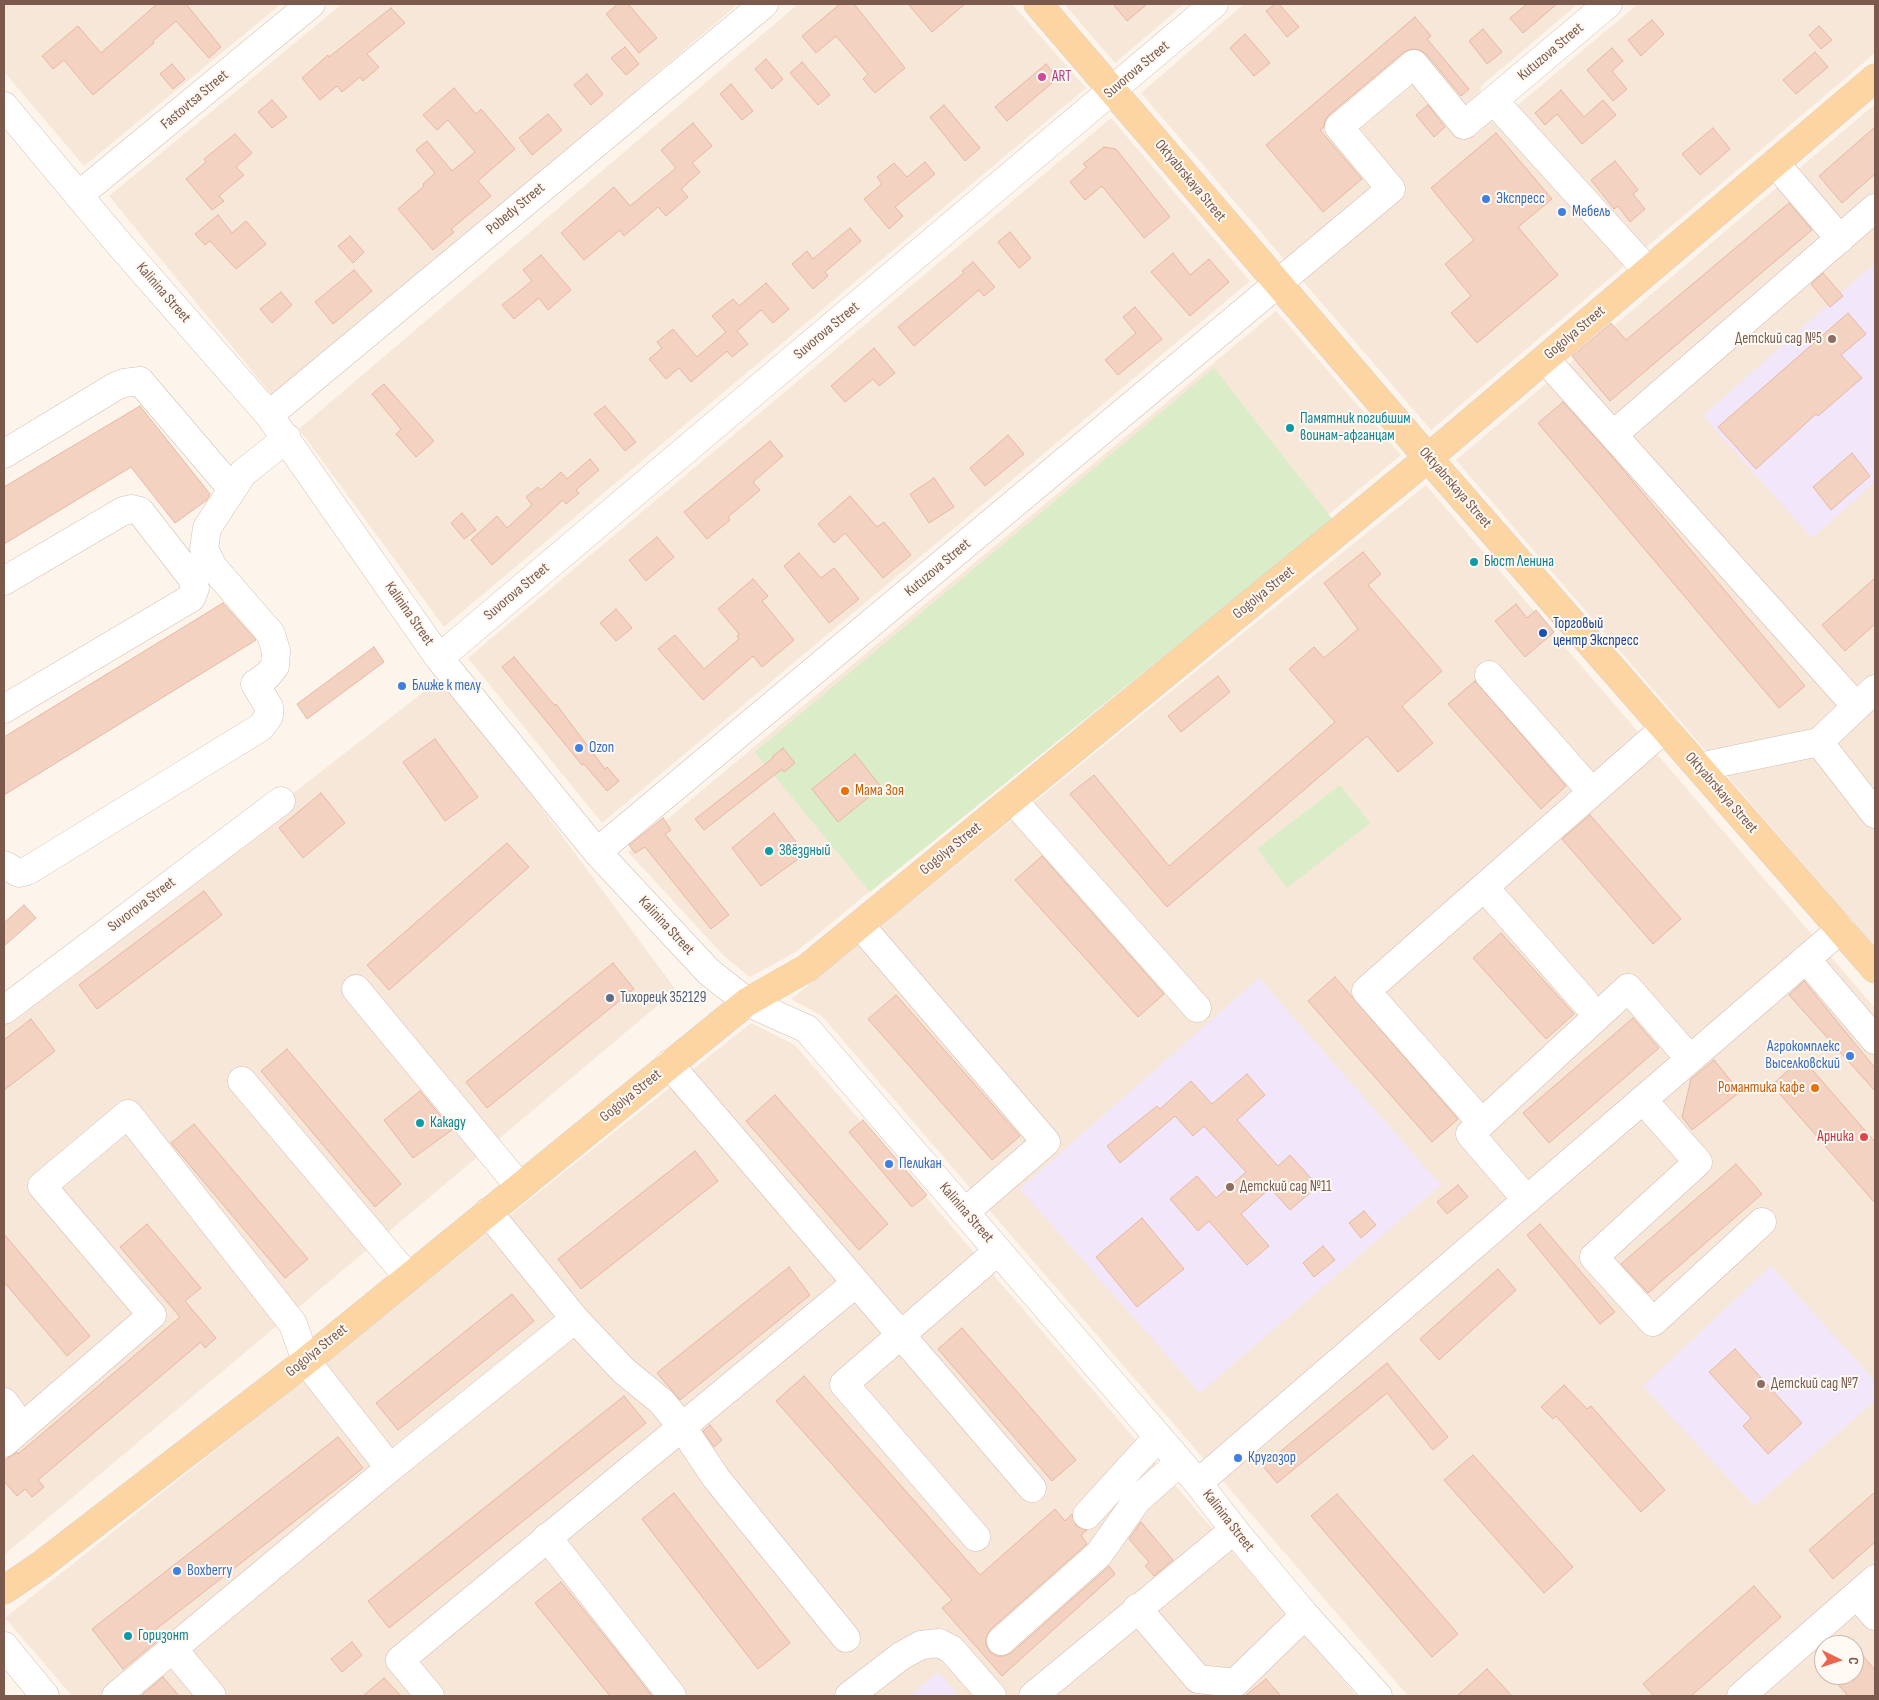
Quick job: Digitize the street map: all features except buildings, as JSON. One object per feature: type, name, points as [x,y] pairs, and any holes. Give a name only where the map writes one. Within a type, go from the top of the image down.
[{"type":"main road","name":"Oktyabrskaya Street","points":[[1038,4],[1428,458],[1875,969]]},
{"type":"main road","name":"Gogolya Street","points":[[4,1590],[41,1566],[306,1361],[746,1002],[807,968],[1428,458],[1875,78]]},
{"type":"street","name":"Fastovtsa Street","points":[[79,195],[311,4]]},
{"type":"street","name":"Pobedy Street","points":[[269,415],[764,4]]},
{"type":"street","name":"Suvorova Street","points":[[438,658],[1214,4]]},
{"type":"street","name":"Kutuzova Street","points":[[597,852],[1391,189],[1339,126],[1414,64],[1464,125],[1608,4]]},
{"type":"street","points":[[1494,101],[1648,271]]},
{"type":"street","name":"Kalinina Street","points":[[4,106],[269,415],[287,438],[438,658],[597,852],[709,972],[746,1002],[807,1029],[1198,1483],[1234,1530],[1305,1615],[1378,1696]]},
{"type":"street","points":[[1775,163],[1840,239]]},
{"type":"street","points":[[1613,435],[1875,208]]},
{"type":"street","points":[[1545,359],[1613,435],[1866,698],[1819,742],[1699,767]]},
{"type":"street","points":[[4,454],[116,386],[124,382],[140,381],[232,489]]},
{"type":"street","points":[[4,710],[191,598],[203,572],[207,528],[243,473],[287,438]]},
{"type":"street","points":[[4,580],[123,511],[132,509],[140,511],[270,634],[276,651],[275,666],[268,676],[255,684],[269,706],[269,716],[261,727],[27,871],[19,873],[4,866]]},
{"type":"street","points":[[1489,675],[1592,792]]},
{"type":"street","points":[[1482,1123],[1366,991],[1665,728]]},
{"type":"street","points":[[1819,742],[1875,814]]},
{"type":"street","points":[[1012,799],[1197,1008]]},
{"type":"street","name":"Suvorova Street","points":[[4,1010],[281,801]]},
{"type":"street","points":[[1484,887],[1585,1002]]},
{"type":"street","points":[[860,924],[1046,1142],[964,1212]]},
{"type":"street","points":[[1198,1483],[1841,929]]},
{"type":"street","points":[[1806,959],[1875,1040]]},
{"type":"street","points":[[1527,1200],[1470,1134],[1628,988],[1690,1059]]},
{"type":"street","points":[[356,989],[520,1186]]},
{"type":"street","points":[[670,1064],[1032,1488]]},
{"type":"street","points":[[242,1081],[408,1278]]},
{"type":"street","points":[[1643,1100],[1698,1162],[1594,1257],[1653,1322],[1762,1222]]},
{"type":"street","points":[[4,1402],[13,1435],[152,1315],[42,1186],[128,1114],[294,1324],[306,1361],[390,1468]]},
{"type":"street","points":[[488,1212],[575,1319],[624,1371],[662,1402],[682,1427],[716,1478],[846,1638]]},
{"type":"street","points":[[976,1538],[844,1384],[998,1251]]},
{"type":"street","points":[[430,1696],[400,1660],[856,1283]]},
{"type":"street","points":[[116,1696],[390,1468],[575,1319]]},
{"type":"street","points":[[1086,1515],[1158,1436]]},
{"type":"street","points":[[1001,1642],[1099,1554],[1137,1500],[1180,1462]]},
{"type":"street","points":[[1033,1696],[1137,1608],[1234,1530]]},
{"type":"street","points":[[547,1538],[672,1696]]},
{"type":"street","points":[[1741,1696],[1866,1587],[1875,1616]]},
{"type":"street","points":[[1137,1608],[1205,1688],[1235,1683],[1305,1615]]},
{"type":"street","points":[[850,1696],[901,1656],[920,1645],[939,1643],[951,1649],[992,1696]]},
{"type":"street","points":[[4,1646],[45,1696]]},
{"type":"street","points":[[173,1649],[212,1696]]},
{"type":"shaded area","points":[[4,4],[281,4],[84,166],[4,72]]},
{"type":"shaded area","points":[[342,4],[738,4],[275,399],[109,196]]},
{"type":"shaded area","points":[[798,4],[1012,4],[1086,88],[444,627],[299,429]]},
{"type":"shaded area","points":[[1064,4],[1184,4],[1115,63]]},
{"type":"shaded area","points":[[1244,4],[1578,4],[1481,86],[1479,113],[1506,115],[1638,4],[1875,4],[1875,53],[1431,430],[1141,93]]},
{"type":"shaded area","points":[[1875,104],[1875,948],[1456,460]]},
{"type":"shaded area","points":[[1111,118],[1250,281],[602,823],[468,658]]},
{"type":"shaded area","name":"Детский сад №5","points":[[1875,263],[1875,482],[1812,538],[1703,416]]},
{"type":"shaded area","points":[[1276,311],[1401,455],[796,952],[750,977],[724,956],[628,852]]},
{"type":"shaded area","points":[[1426,485],[1875,1008],[1875,1696],[1408,1696],[822,1016],[791,999]]},
{"type":"shaded area","points":[[444,676],[676,990],[4,1555],[4,1018]]},
{"type":"shaded area","name":"Детский сад №11","points":[[1259,978],[1441,1185],[1200,1393],[1020,1189]]},
{"type":"shaded area","points":[[751,1023],[795,1045],[1357,1696],[72,1696],[5,1618]]},
{"type":"shaded area","name":"Детский сад №7","points":[[1771,1266],[1875,1381],[1875,1401],[1754,1506],[1643,1386]]},
{"type":"shaded area","points":[[938,1672],[959,1696],[910,1696]]},
{"type":"green space","points":[[1214,368],[1333,520],[870,892],[755,752]]},
{"type":"green space","points":[[1340,785],[1370,823],[1287,888],[1257,849]]},
{"type":"place","name":"ART","points":[[1042,77]]},
{"type":"place","name":"Экспресс","points":[[1486,199]]},
{"type":"place","name":"Мебель","points":[[1562,212]]},
{"type":"place","name":"Детский сад №5","points":[[1832,339]]},
{"type":"place","name":"Памятник погибшим воинам-афганцам","points":[[1290,428]]},
{"type":"place","name":"Бюст Ленина","points":[[1474,562]]},
{"type":"place","name":"Торговый центр Экспресс","points":[[1543,633]]},
{"type":"place","name":"Ближе к телу","points":[[402,686]]},
{"type":"place","name":"Ozon","points":[[579,748]]},
{"type":"place","name":"Мама Зоя","points":[[845,791]]},
{"type":"place","name":"Звёздный","points":[[769,851]]},
{"type":"place","name":"Тихорецк 352129","points":[[610,998]]},
{"type":"place","name":"Агрокомплекс Выселковский","points":[[1850,1056]]},
{"type":"place","name":"Романтика кафе","points":[[1815,1088]]},
{"type":"place","name":"Какаду","points":[[420,1123]]},
{"type":"place","name":"Арника","points":[[1864,1137]]},
{"type":"place","name":"Пеликан","points":[[889,1164]]},
{"type":"place","name":"Детский сад №11","points":[[1230,1187]]},
{"type":"place","name":"Детский сад №7","points":[[1761,1384]]},
{"type":"place","name":"Кругозор","points":[[1238,1458]]},
{"type":"place","name":"Boxberry","points":[[177,1571]]},
{"type":"place","name":"Горизонт","points":[[128,1636]]}]
